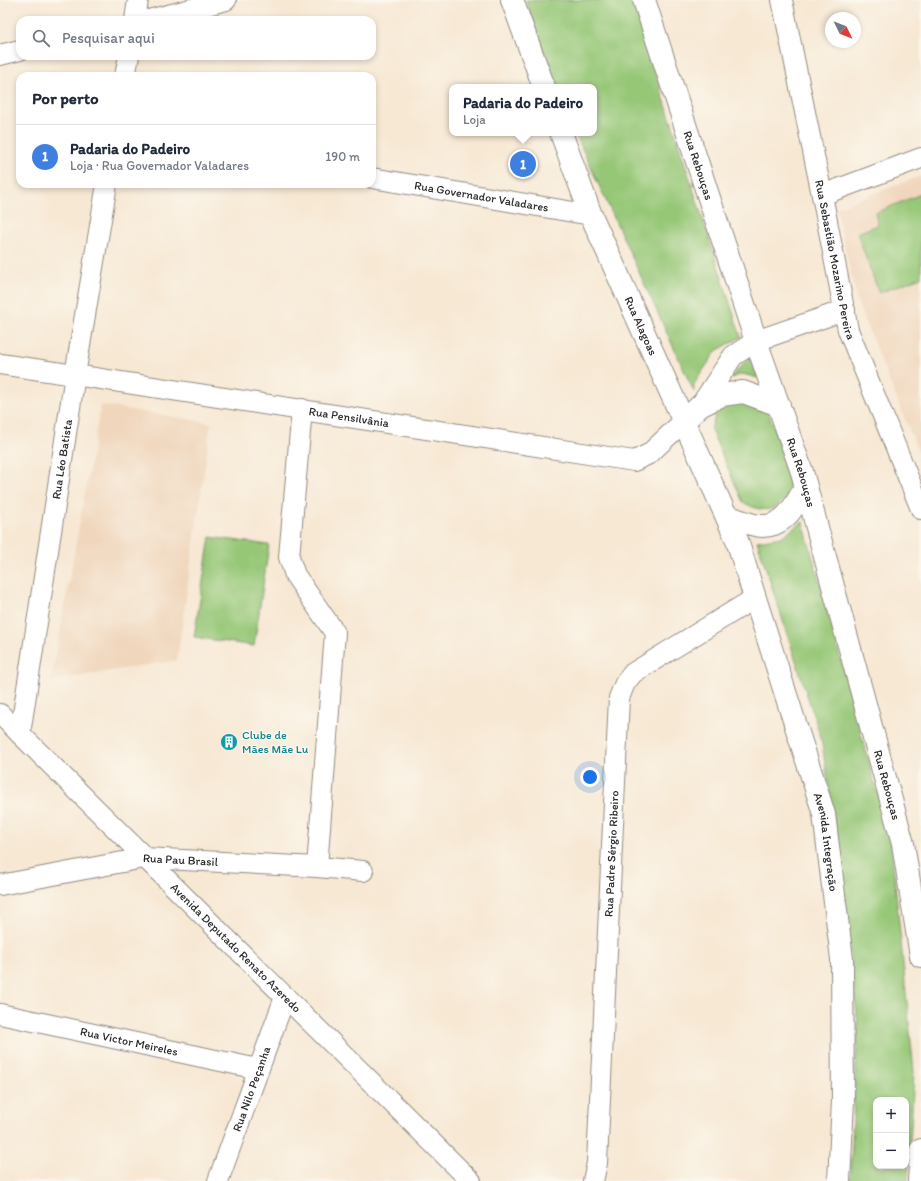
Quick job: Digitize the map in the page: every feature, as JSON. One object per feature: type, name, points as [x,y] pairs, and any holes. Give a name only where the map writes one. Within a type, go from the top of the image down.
[{"type":"street","points":[[136,16],[138,0]]},
{"type":"street","points":[[164,16],[226,0]]},
{"type":"street","points":[[512,0],[543,84]]},
{"type":"street","name":"Rua Rebouças","points":[[644,0],[756,341],[802,472],[903,844],[921,956]]},
{"type":"street","name":"Rua Sebastião Mozarino Pereira","points":[[782,0],[848,330],[921,509]]},
{"type":"street","points":[[0,55],[16,51]]},
{"type":"street","points":[[126,72],[128,60]]},
{"type":"street","name":"Rua Alagoas","points":[[562,136],[591,215],[727,516]]},
{"type":"street","points":[[822,195],[921,158]]},
{"type":"street","name":"Rua Governador Valadares","points":[[376,179],[591,215]]},
{"type":"street","name":"Rua Léo Batista","points":[[20,734],[75,375],[106,188]]},
{"type":"street","points":[[684,421],[700,406],[733,356],[756,341],[845,310]]},
{"type":"street","name":"Rua Pensilvânia","points":[[0,364],[634,461],[648,454],[684,421]]},
{"type":"street","points":[[700,406],[722,395],[744,392],[779,405]]},
{"type":"street","points":[[302,409],[289,557],[295,575],[335,633],[317,867]]},
{"type":"street","points":[[727,516],[762,527],[777,524],[789,514],[806,487]]},
{"type":"street","name":"Avenida Integração","points":[[727,516],[737,540],[824,814],[842,959],[843,1101],[839,1181]]},
{"type":"street","name":"Rua Padre Sérgio Ribeiro","points":[[593,1181],[597,1163],[619,698],[625,683],[633,673],[755,598]]},
{"type":"street","name":"Avenida Deputado Renato Azeredo","points":[[0,714],[471,1181]]},
{"type":"street","name":"Rua Pau Brasil","points":[[0,885],[144,858],[317,867],[363,871]]},
{"type":"street","name":"Rua Nilo Peçanha","points":[[218,1181],[285,997]]},
{"type":"street","name":"Rua Victor Meireles","points":[[0,1014],[258,1069]]},
{"type":"street","points":[[919,1181],[921,1150]]},
{"type":"shaded area","points":[[921,176],[921,458],[858,305],[836,208]]},
{"type":"shaded area","points":[[101,405],[211,423],[177,660],[51,681]]},
{"type":"green space","points":[[526,0],[632,0],[741,337],[716,351],[694,384],[694,392],[576,136],[597,136],[597,84],[555,84]]},
{"type":"green space","points":[[921,194],[921,277],[879,293],[857,233],[878,225],[875,213]]},
{"type":"green space","points":[[750,357],[758,378],[743,374],[730,378]]},
{"type":"green space","points":[[743,398],[760,405],[768,413],[784,460],[790,483],[789,494],[782,502],[773,508],[763,510],[758,509],[743,502],[711,430],[715,416],[724,403]]},
{"type":"green space","points":[[803,522],[891,843],[914,1072],[909,1163],[909,1097],[873,1097],[873,1169],[909,1169],[908,1181],[850,1181],[858,1024],[837,839],[821,738],[757,541],[781,537]]},
{"type":"green space","points":[[210,537],[269,545],[254,646],[194,637]]},
{"type":"place","name":"Padaria do Padeiro","points":[[523,164]]},
{"type":"place","name":"Clube de Mães Mãe Lu","points":[[229,742]]}]
